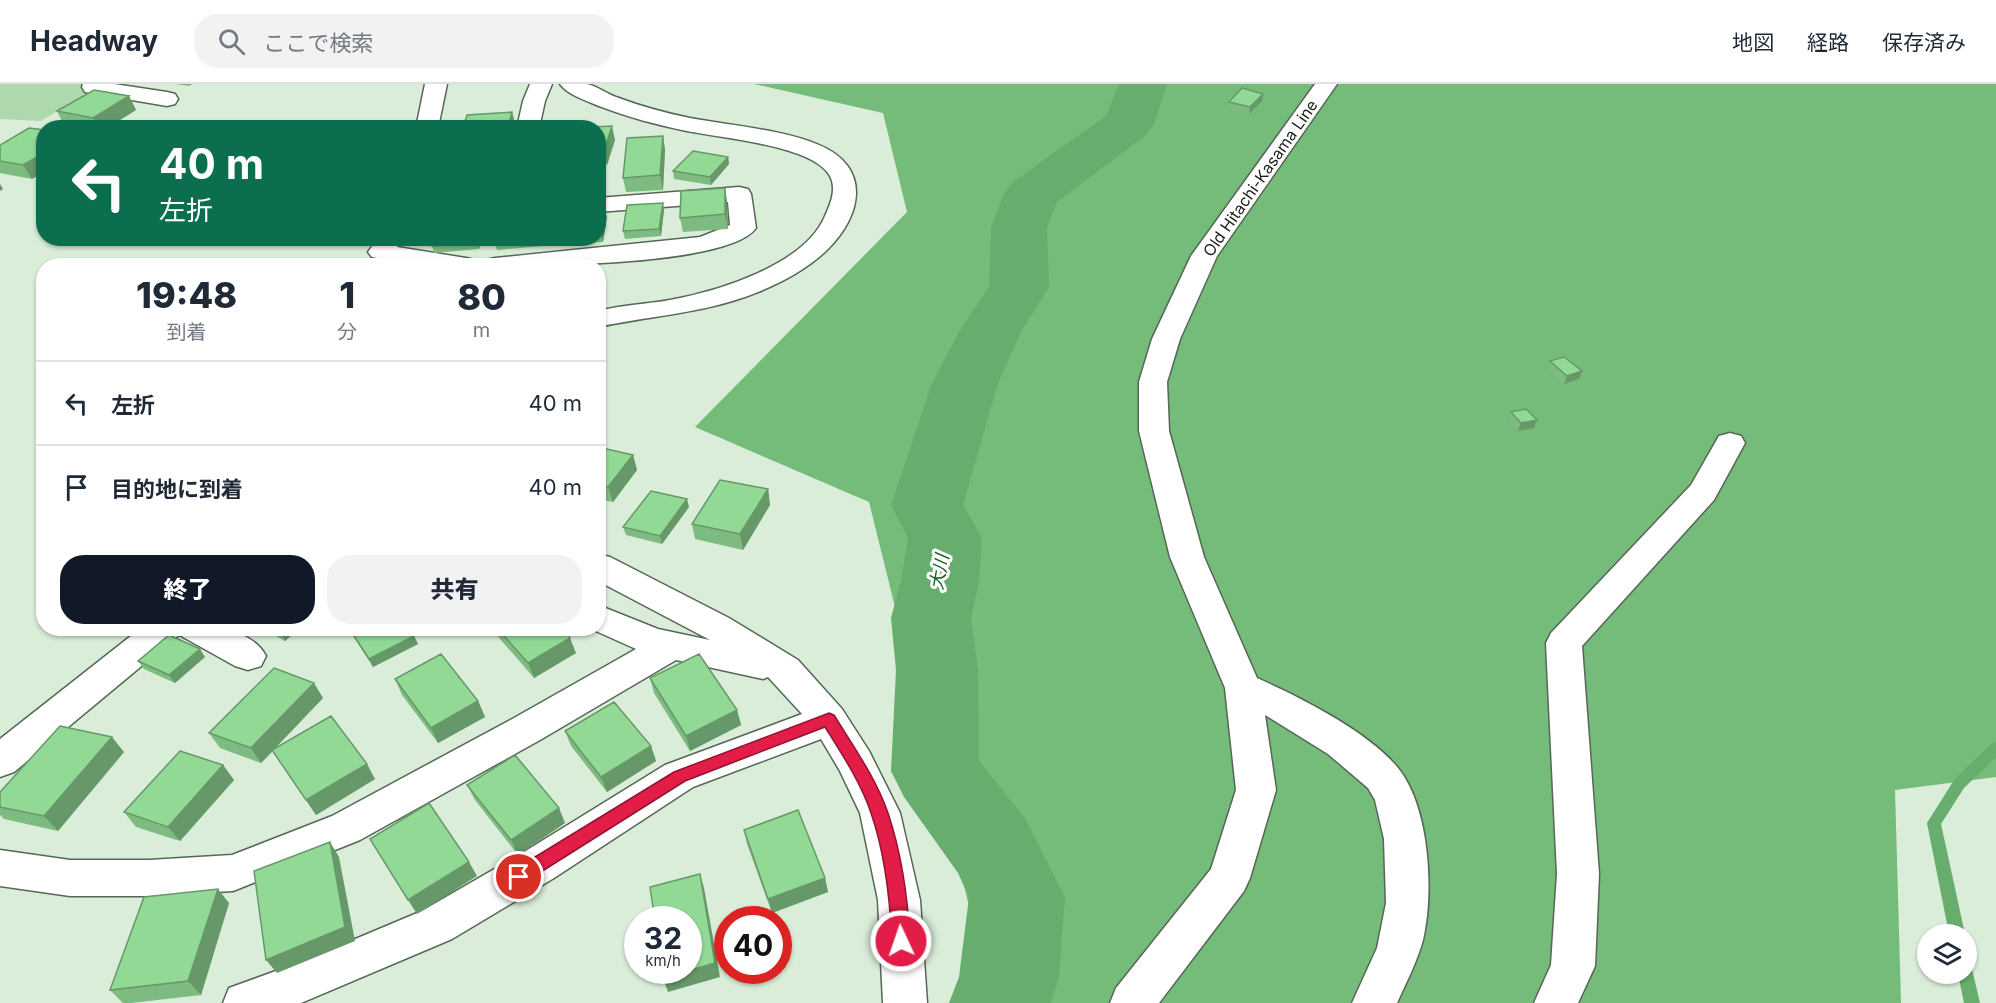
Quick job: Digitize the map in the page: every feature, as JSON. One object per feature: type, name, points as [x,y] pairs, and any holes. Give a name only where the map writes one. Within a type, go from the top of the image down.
[{"type":"street","points":[[94,84],[93,87],[167,99]]},
{"type":"street","points":[[429,120],[436,84]]},
{"type":"street","points":[[530,120],[534,100],[541,84]]},
{"type":"street","points":[[571,84],[622,109],[651,117],[810,149],[830,159],[843,173],[846,190],[842,210],[827,235],[804,258],[772,276],[733,292],[692,303],[606,318]]},
{"type":"street","name":"Old Hitachi-Kasama Line","points":[[1132,1003],[1229,878],[1256,790],[1243,688],[1186,557],[1154,431],[1153,382],[1166,339],[1204,256],[1326,84]]},
{"type":"street","points":[[571,258],[704,244],[732,234],[743,228],[748,193],[606,204]]},
{"type":"street","points":[[377,256],[395,258]]},
{"type":"street","points":[[1556,1003],[1573,966],[1578,874],[1564,643],[1703,492],[1730,443]]},
{"type":"street","points":[[606,570],[717,627],[785,670],[829,720],[855,762],[880,813],[899,900],[905,1003]]},
{"type":"street","points":[[606,621],[670,646],[785,670]]},
{"type":"street","points":[[0,761],[156,636]]},
{"type":"street","points":[[210,636],[248,656]]},
{"type":"street","points":[[0,868],[70,878],[149,878],[233,873],[346,828],[527,729],[670,646]]},
{"type":"street","points":[[1243,688],[1310,722],[1352,750],[1387,782],[1401,823],[1409,885],[1401,940],[1374,1003]]},
{"type":"street","points":[[245,1003],[436,925],[539,865],[679,776],[829,720]]},
{"type":"green space","points":[[0,84],[86,84],[83,90],[89,92],[43,120],[0,119]]},
{"type":"green space","points":[[754,84],[1996,84],[1996,777],[1895,790],[1901,1003],[993,1003],[869,502],[695,427],[907,212],[883,113]]},
{"type":"building","points":[[1242,88],[1263,94],[1250,107],[1229,102]]},
{"type":"building","points":[[94,90],[129,96],[93,118],[57,111]]},
{"type":"building","points":[[512,112],[510,120],[465,120],[467,115]]},
{"type":"building","points":[[606,126],[612,126],[606,145]]},
{"type":"building","points":[[29,128],[36,129],[36,158],[23,165],[0,161],[0,145]]},
{"type":"building","points":[[663,136],[660,175],[623,178],[627,138]]},
{"type":"building","points":[[693,151],[728,157],[710,177],[673,171]]},
{"type":"building","points":[[725,188],[725,214],[680,218],[681,191]]},
{"type":"building","points":[[663,203],[659,229],[623,231],[627,205]]},
{"type":"building","points":[[1564,357],[1582,371],[1567,376],[1550,361]]},
{"type":"building","points":[[1526,409],[1537,420],[1521,423],[1511,412]]},
{"type":"building","points":[[606,449],[633,455],[608,487],[606,486]]},
{"type":"building","points":[[720,480],[768,489],[740,534],[692,524]]},
{"type":"building","points":[[651,491],[687,499],[660,536],[623,527]]},
{"type":"building","points":[[168,636],[200,649],[169,675],[138,661]]},
{"type":"building","points":[[354,636],[414,636],[369,659]]},
{"type":"building","points":[[504,636],[568,636],[570,638],[528,663]]},
{"type":"building","points":[[441,654],[478,701],[431,728],[395,679]]},
{"type":"building","points":[[699,654],[737,710],[686,736],[650,678]]},
{"type":"building","points":[[274,668],[314,683],[251,748],[209,733]]},
{"type":"building","points":[[614,702],[651,746],[601,777],[565,731]]},
{"type":"building","points":[[331,716],[367,764],[306,800],[272,750]]},
{"type":"building","points":[[60,726],[112,737],[44,816],[0,807],[0,792]]},
{"type":"building","points":[[180,751],[223,765],[168,827],[124,812]]},
{"type":"building","points":[[515,755],[559,808],[511,840],[467,785]]},
{"type":"building","points":[[429,803],[469,862],[408,900],[370,839]]},
{"type":"building","points":[[798,810],[825,878],[768,899],[744,830]]},
{"type":"building","points":[[330,842],[345,927],[266,960],[254,871]]},
{"type":"building","points":[[700,874],[714,963],[702,967],[702,906],[653,906],[650,887]]},
{"type":"building","points":[[218,889],[188,981],[110,990],[144,897]]},
{"type":"waterway","name":"大川","points":[[1000,1003],[1009,977],[1017,897],[992,846],[935,771],[937,670],[931,618],[940,581],[945,538],[927,505],[965,383],[990,332],[1019,287],[1019,227],[1032,194],[1128,124],[1143,84]]},
{"type":"waterway","points":[[1955,924],[1934,823],[1959,784],[1996,748]]},
{"type":"waterway","points":[[1968,984],[1972,1003]]},
{"type":"route","points":[[519,877],[679,776],[829,720],[855,762],[880,813],[899,900],[901,941]]}]
